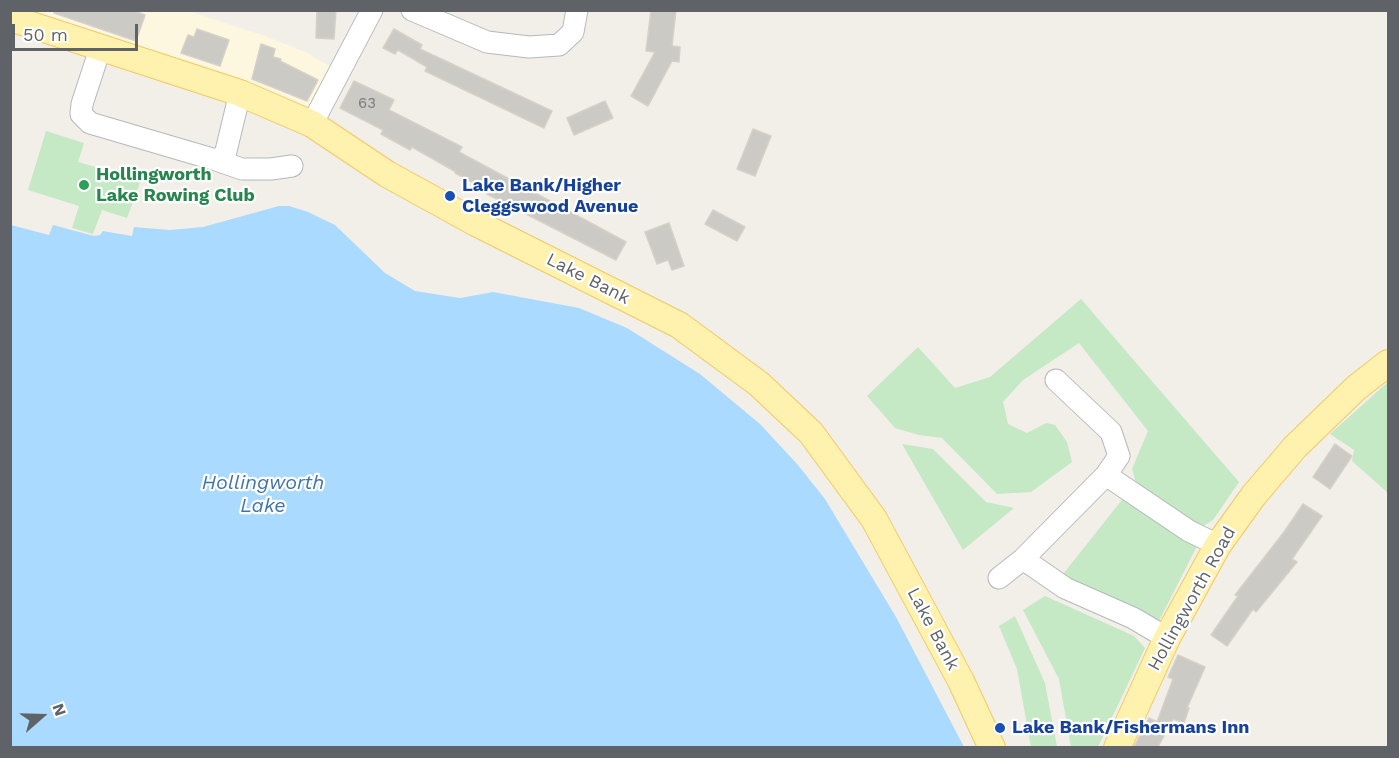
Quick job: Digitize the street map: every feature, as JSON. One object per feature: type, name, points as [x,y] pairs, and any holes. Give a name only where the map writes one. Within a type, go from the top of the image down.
[{"type":"main road","name":"Lake Bank","points":[[23,17],[100,49],[240,93],[312,124],[387,174],[456,212],[679,325],[759,384],[811,433],[874,519],[961,681],[992,747]]},
{"type":"main road","name":"Hollingworth Road","points":[[1116,747],[1167,638],[1218,545],[1254,495],[1296,447],[1356,388],[1389,363]]},
{"type":"street","points":[[312,124],[372,10]]},
{"type":"street","points":[[412,10],[486,42],[529,47],[559,45],[573,32],[577,10]]},
{"type":"street","points":[[100,49],[82,104],[81,114],[90,123],[242,169],[292,166]]},
{"type":"street","points":[[216,160],[225,155],[240,93]]},
{"type":"street","points":[[999,578],[1023,559],[1106,476],[1119,456],[1111,432],[1056,380]]},
{"type":"street","points":[[1106,476],[1190,531],[1218,545]]},
{"type":"street","points":[[1023,559],[1065,588],[1133,618],[1167,638]]},
{"type":"shaded area","points":[[17,11],[188,11],[265,36],[305,52],[331,67],[309,111]]},
{"type":"green space","name":"Hollingworth Lake Rowing Club","points":[[46,131],[84,143],[78,162],[141,180],[127,218],[102,210],[93,234],[72,228],[79,206],[28,190]]},
{"type":"green space","points":[[1081,299],[1239,482],[1213,520],[1200,528],[1136,483],[1132,469],[1148,431],[1079,343],[1023,380],[1003,402],[1008,424],[1027,433],[1046,423],[1055,425],[1067,442],[1072,462],[1031,492],[997,494],[942,438],[919,435],[895,428],[867,396],[918,347],[955,388],[990,377]]},
{"type":"green space","points":[[1388,382],[1388,493],[1352,461],[1354,450],[1330,434]]},
{"type":"green space","points":[[902,444],[933,449],[986,502],[1014,508],[963,550]]},
{"type":"green space","points":[[1125,496],[1198,544],[1156,627],[1060,578]]},
{"type":"green space","points":[[1045,596],[1134,636],[1145,648],[1098,747],[1071,747],[1059,679],[1023,610]]},
{"type":"green space","points":[[1015,616],[1045,683],[1057,747],[1031,747],[1017,669],[999,626]]},
{"type":"water","name":"Hollingworth Lake","points":[[279,206],[289,206],[308,212],[335,225],[385,273],[415,291],[460,298],[493,292],[579,308],[627,328],[700,374],[760,424],[798,465],[825,499],[896,617],[964,747],[11,747],[11,225],[49,235],[53,225],[94,236],[100,235],[103,231],[132,236],[134,227],[170,230],[203,227]]},
{"type":"building","points":[[54,10],[131,10],[145,15],[136,41],[54,13]]},
{"type":"building","points":[[317,10],[336,10],[334,39],[316,38]]},
{"type":"building","points":[[651,10],[676,10],[672,46],[680,47],[679,62],[672,61],[648,106],[631,96],[655,52],[646,51]]},
{"type":"building","points":[[197,29],[229,40],[220,66],[181,53],[188,35],[194,37]]},
{"type":"building","points":[[394,29],[422,45],[420,49],[552,111],[544,128],[425,71],[427,67],[398,50],[395,54],[383,48]]},
{"type":"building","points":[[261,44],[275,49],[273,57],[281,59],[280,61],[318,80],[307,101],[252,79]]},
{"type":"building","points":[[354,81],[394,100],[389,110],[462,147],[459,152],[626,242],[616,260],[487,194],[489,191],[412,147],[410,150],[381,134],[383,130],[340,108]]},
{"type":"building","points":[[605,101],[613,118],[574,135],[567,118]]},
{"type":"building","points":[[753,129],[771,136],[755,176],[737,169]]},
{"type":"building","points":[[713,210],[745,227],[737,241],[705,224]]},
{"type":"building","points":[[669,223],[684,266],[672,270],[668,260],[657,264],[645,232]]},
{"type":"building","points":[[1335,444],[1352,456],[1330,489],[1313,477]]},
{"type":"building","points":[[1303,504],[1322,516],[1292,559],[1297,562],[1256,612],[1253,609],[1227,646],[1211,635],[1238,596],[1235,595]]},
{"type":"building","points":[[1178,655],[1205,667],[1187,708],[1189,708],[1184,723],[1173,719],[1158,747],[1134,747],[1149,718],[1157,722],[1173,679],[1168,677]]},
{"type":"place","name":"Hollingworth Lake Rowing Club","points":[[84,185]]},
{"type":"place","name":"Lake Bank/Higher Cleggswood Avenue","points":[[450,196]]},
{"type":"place","name":"Lake Bank/Fishermans Inn","points":[[1000,728]]}]
